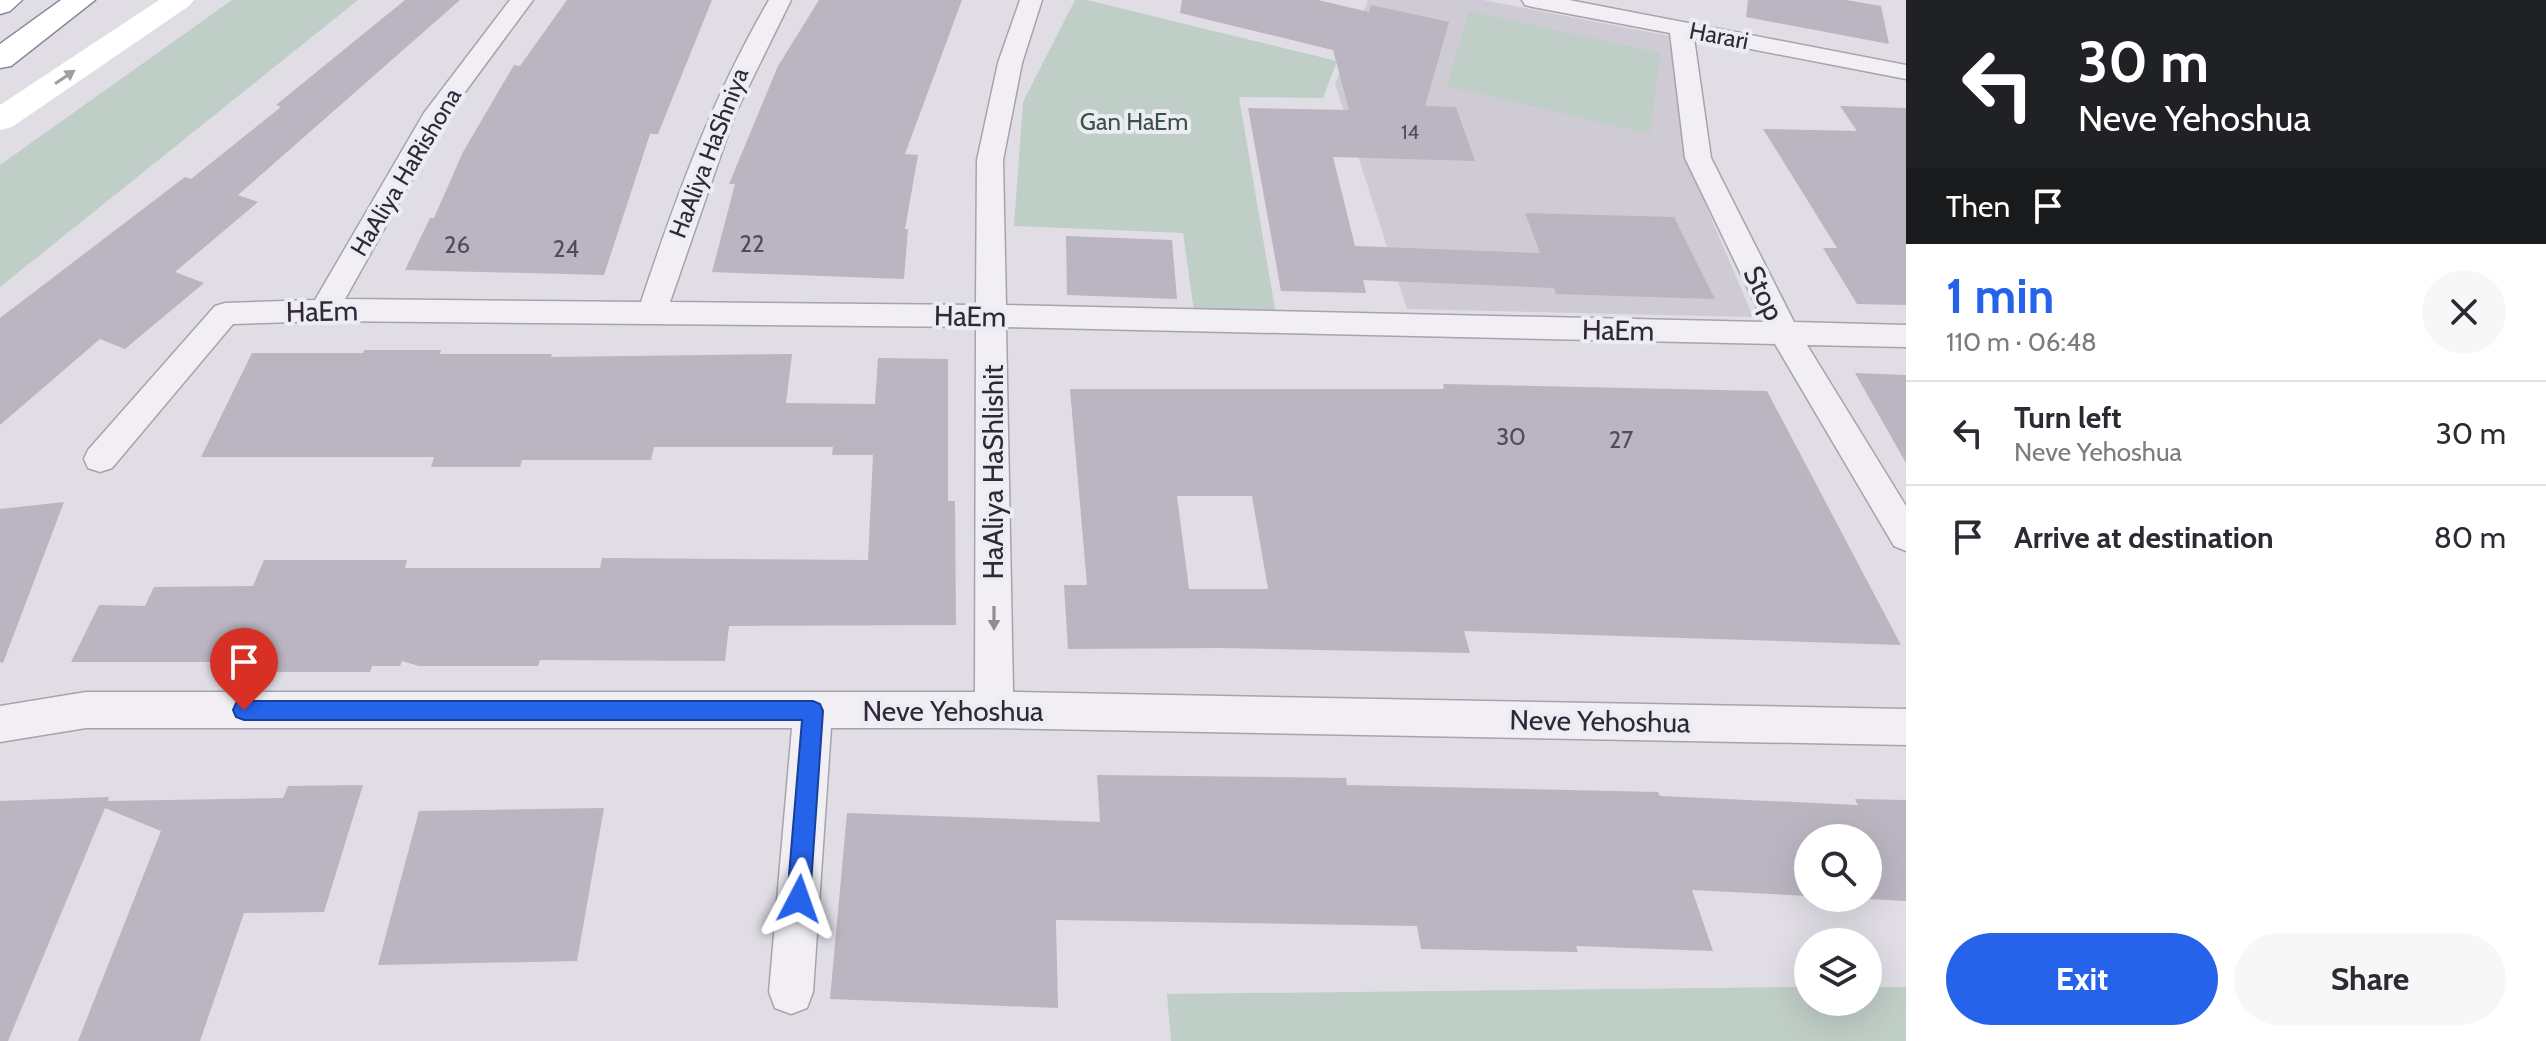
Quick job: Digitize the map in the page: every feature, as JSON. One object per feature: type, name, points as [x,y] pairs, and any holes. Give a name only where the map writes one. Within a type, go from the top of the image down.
[{"type":"main road","points":[[0,5],[7,0]]},
{"type":"main road","points":[[0,59],[80,0]]},
{"type":"main road","points":[[0,120],[179,0]]},
{"type":"street","name":"HaAliya HaRishona","points":[[324,310],[437,113],[522,0]]},
{"type":"street","name":"HaAliya HaShniya","points":[[652,313],[706,149],[749,50],[780,0]]},
{"type":"street","name":"HaAliya HaShlishit","points":[[994,710],[990,160],[1010,63],[1031,0]]},
{"type":"street","name":"Harari","points":[[1533,0],[1906,72]]},
{"type":"street","name":"Stop","points":[[1681,28],[1698,158],[1784,333],[1906,536]]},
{"type":"street","name":"HaEm","points":[[100,459],[225,314],[324,310],[992,316],[1906,336]]},
{"type":"street","name":"Neve Yehoshua","points":[[0,724],[86,710],[994,710],[1906,727]]},
{"type":"street","points":[[791,992],[813,711]]},
{"type":"shaded area","points":[[1368,0],[1483,0],[1670,36],[1684,154],[1753,317],[1407,309],[1335,84]]},
{"type":"green space","points":[[232,0],[358,0],[0,287],[0,165]]},
{"type":"green space","name":"Gan HaEm","points":[[1075,0],[1087,0],[1337,61],[1323,98],[1239,97],[1276,315],[1194,311],[1183,233],[1014,226],[1023,102]]},
{"type":"green space","points":[[1469,11],[1660,53],[1650,134],[1447,86]]},
{"type":"green space","points":[[1794,987],[1794,1016],[1882,1016],[1882,987],[1906,987],[1906,1041],[1171,1041],[1167,994]]},
{"type":"building","points":[[405,0],[460,0],[238,195],[258,202],[175,272],[204,283],[125,349],[100,339],[0,425],[0,318],[185,177],[191,179],[281,107],[276,105]]},
{"type":"building","points":[[567,0],[712,0],[658,134],[650,134],[604,275],[405,270],[430,218],[434,218],[463,152],[514,65],[520,66]]},
{"type":"building","points":[[819,0],[962,0],[905,154],[918,155],[905,229],[908,229],[904,279],[712,272],[735,184],[729,184],[778,66]]},
{"type":"building","points":[[1182,0],[1318,0],[1369,12],[1371,5],[1449,22],[1425,106],[1456,107],[1475,161],[1333,157],[1355,246],[1540,253],[1525,213],[1674,217],[1715,299],[1556,294],[1554,288],[1363,280],[1366,293],[1281,291],[1248,108],[1349,110],[1333,50],[1180,13]]},
{"type":"building","points":[[1748,0],[1846,0],[1881,6],[1889,44],[1746,17]]},
{"type":"building","points":[[1840,106],[1906,108],[1906,305],[1857,304],[1823,248],[1837,248],[1763,129],[1857,131]]},
{"type":"building","points":[[1066,236],[1172,240],[1177,299],[1067,295]]},
{"type":"building","points":[[364,350],[552,354],[551,357],[792,354],[786,403],[875,404],[878,358],[948,359],[948,501],[955,501],[956,625],[729,626],[725,661],[540,660],[538,666],[419,666],[402,661],[400,666],[372,666],[370,672],[218,672],[222,662],[71,662],[99,605],[145,606],[154,587],[253,586],[264,560],[407,560],[405,568],[600,568],[602,558],[868,560],[873,455],[832,455],[833,447],[654,447],[651,460],[522,460],[520,467],[431,467],[434,457],[201,457],[252,353],[363,353]]},
{"type":"building","points":[[1855,373],[1906,375],[1906,463]]},
{"type":"building","points":[[1443,384],[1767,391],[1901,645],[1464,631],[1470,653],[1221,648],[1068,649],[1064,585],[1087,585],[1070,389],[1444,389]],"holes":[[[1177,496],[1252,496],[1268,589],[1189,589]]]},
{"type":"building","points":[[64,502],[3,663],[0,662],[0,509]]},
{"type":"building","points":[[1097,775],[1346,778],[1347,785],[1658,792],[1660,796],[1858,805],[1855,799],[1906,800],[1906,901],[1882,900],[1882,824],[1794,824],[1794,895],[1692,890],[1713,951],[1576,946],[1578,952],[1421,949],[1417,926],[1056,920],[1058,1008],[830,999],[847,813],[1100,822]]},
{"type":"building","points":[[363,785],[324,912],[244,913],[200,1041],[78,1041],[161,831],[105,808],[8,1041],[0,1041],[0,801],[109,797],[108,801],[283,798],[288,786]]},
{"type":"building","points":[[604,808],[577,961],[378,965],[419,811]]},
{"type":"route","points":[[244,710],[813,711],[799,899]]}]
